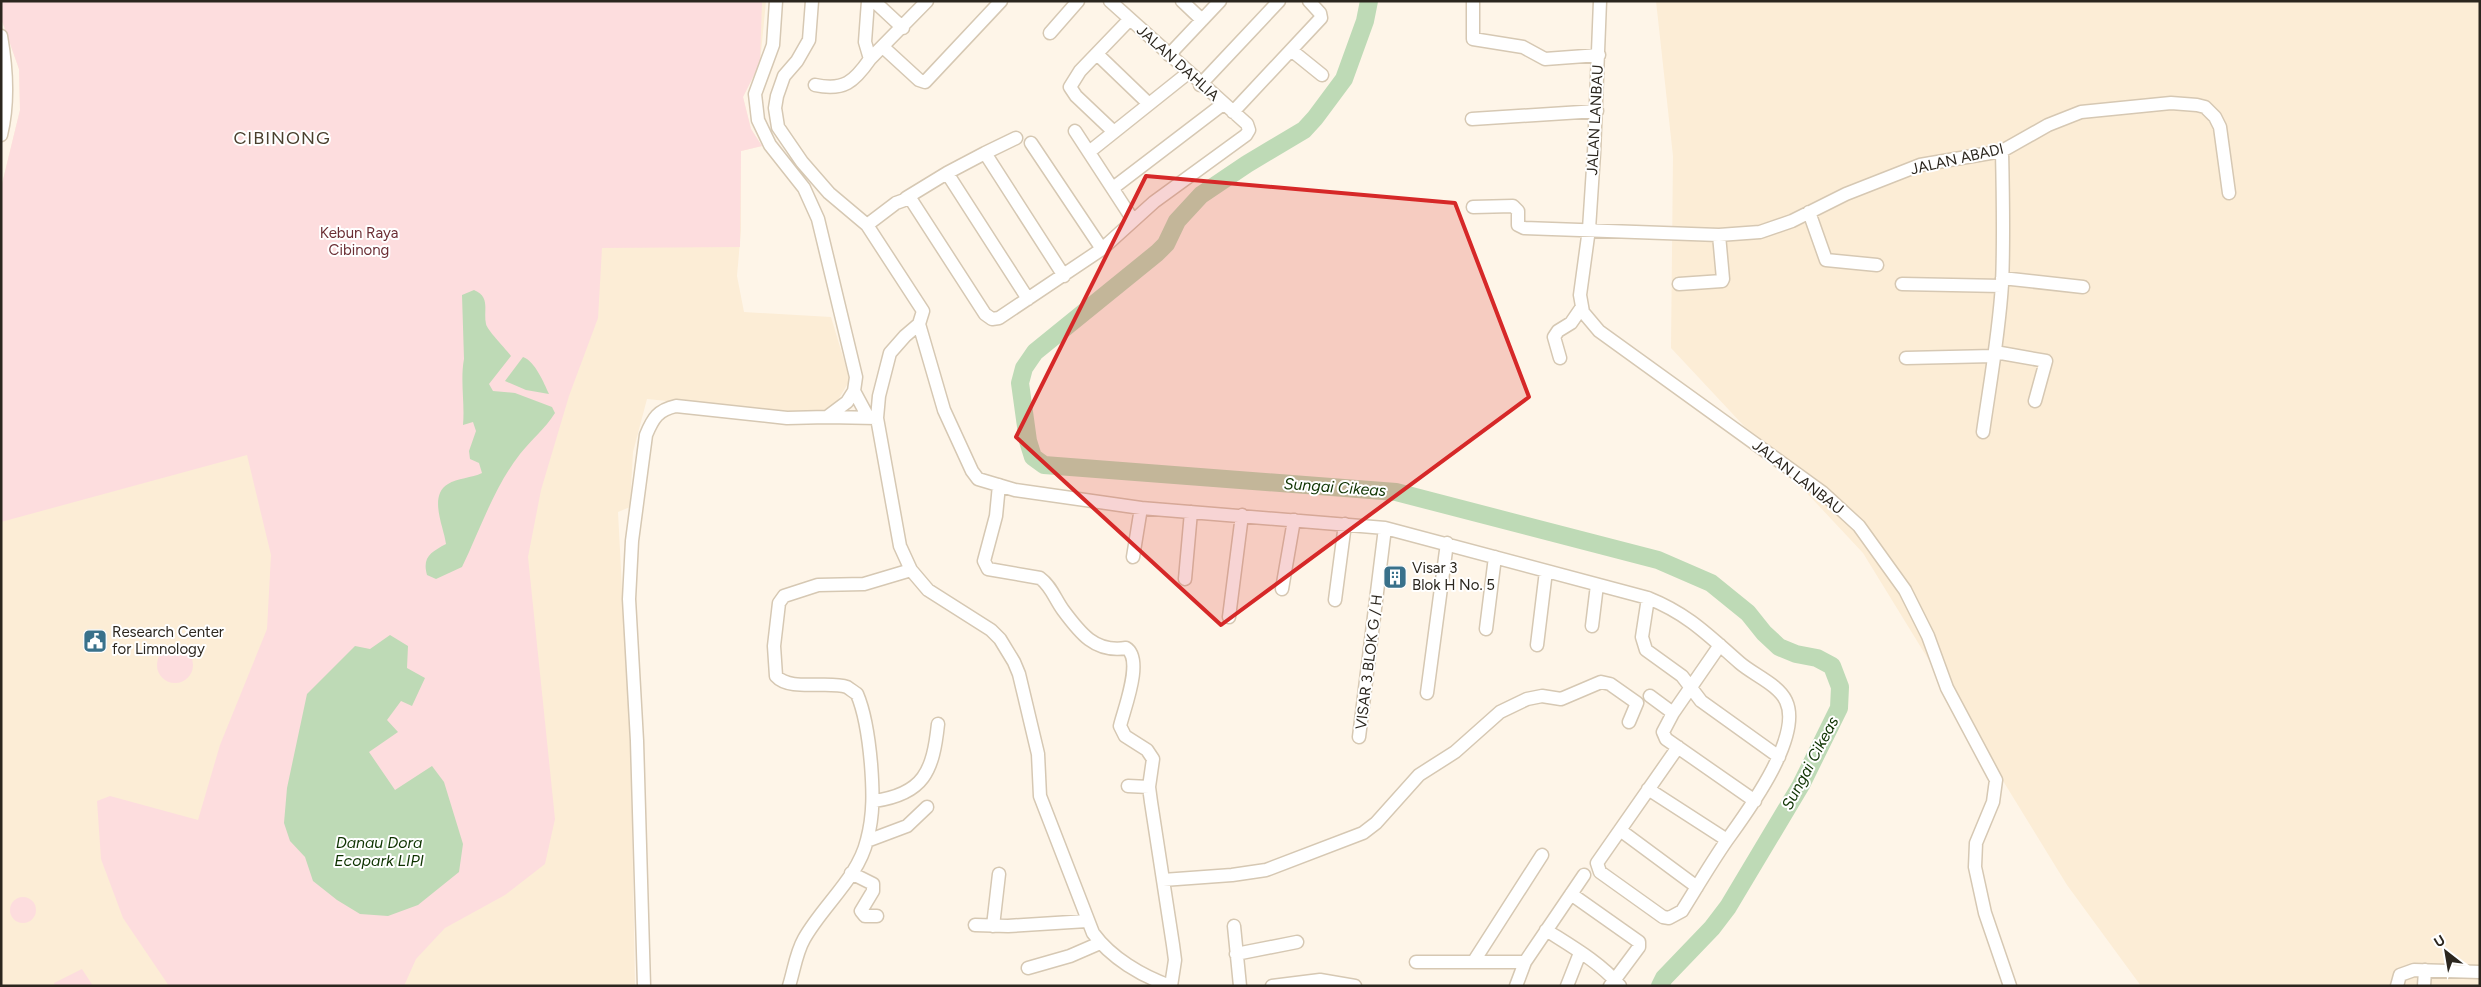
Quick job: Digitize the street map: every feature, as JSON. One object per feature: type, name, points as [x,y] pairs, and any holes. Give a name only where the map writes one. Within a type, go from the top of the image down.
[{"type":"street","points":[[776,1],[772,45],[755,94],[756,113],[770,145],[804,188],[818,219],[856,378],[854,391],[838,411],[827,417]]},
{"type":"street","points":[[812,1],[809,40],[797,61],[784,76],[777,96],[775,108],[778,127],[802,162],[828,193],[867,226],[920,305],[923,316],[919,324],[896,345],[886,363],[873,418]]},
{"type":"street","points":[[868,1],[865,42],[870,60]]},
{"type":"street","points":[[874,1],[903,28]]},
{"type":"street","points":[[815,85],[839,88],[855,79],[870,60],[927,1]]},
{"type":"street","points":[[883,47],[919,80],[925,82],[1001,1]]},
{"type":"street","name":"JALAN DAHLIA","points":[[1110,1],[1246,124],[1249,130],[1246,135],[1183,179],[1133,220]]},
{"type":"street","points":[[1182,1],[1202,20]]},
{"type":"street","points":[[1169,55],[1220,1]]},
{"type":"street","points":[[1200,84],[1279,1]]},
{"type":"street","points":[[1233,112],[1321,18],[1320,13],[1309,1]]},
{"type":"street","points":[[1473,1],[1472,39],[1523,47],[1545,59],[1599,55]]},
{"type":"street","name":"JALAN LANBAU","points":[[1600,1],[1597,111],[1589,229],[1580,286],[1582,308],[1586,318],[1600,331],[1822,492],[1863,531],[1904,590],[1928,636],[1947,688],[1996,780],[1993,802],[1976,843],[1975,866],[1985,913],[2010,986]]},
{"type":"street","points":[[1050,33],[1077,2]]},
{"type":"street","points":[[1114,132],[1076,96],[1070,86],[1075,78],[1130,19]]},
{"type":"street","points":[[1,36],[8,92],[1,135]]},
{"type":"street","points":[[1291,50],[1322,75]]},
{"type":"street","points":[[1097,54],[1149,104]]},
{"type":"street","points":[[1089,152],[1188,73]]},
{"type":"street","points":[[1112,188],[1223,104]]},
{"type":"street","name":"JALAN ABADI","points":[[1473,207],[1513,206],[1518,211],[1518,225],[1524,228],[1719,235],[1760,232],[1792,221],[1846,194],[1920,165],[2002,151],[2048,125],[2081,112],[2171,104],[2205,107],[2220,126],[2229,194]]},
{"type":"street","points":[[1472,120],[1597,111]]},
{"type":"street","points":[[911,202],[988,318],[992,319],[1064,276],[1102,249],[1133,220],[1075,131]]},
{"type":"street","points":[[867,226],[896,203],[911,202],[947,173],[1016,138]]},
{"type":"street","points":[[1031,143],[1102,249]]},
{"type":"street","points":[[1983,432],[1995,354],[2002,282],[2004,227],[2002,151]]},
{"type":"street","points":[[985,153],[1064,276]]},
{"type":"street","points":[[947,173],[1028,299]]},
{"type":"street","points":[[1809,212],[1826,260],[1876,266]]},
{"type":"street","points":[[1679,284],[1722,282],[1719,235]]},
{"type":"street","points":[[1902,284],[2002,282],[2083,287]]},
{"type":"street","points":[[1560,358],[1554,337],[1558,331],[1571,323],[1582,308]]},
{"type":"street","points":[[919,324],[944,410],[972,471],[978,479],[1040,494],[1141,508],[1385,528],[1447,543],[1597,586],[1648,598],[1673,608],[1690,619],[1781,693],[1787,702],[1788,721],[1779,757],[1755,801],[1727,840],[1682,911],[1669,918],[1663,917],[1600,872],[1597,864],[1599,858],[1678,747]]},
{"type":"street","points":[[1906,358],[1995,354],[2046,361],[2035,401]]},
{"type":"street","points":[[854,391],[873,418],[889,482],[900,546],[911,570],[928,590],[991,630],[1000,639],[1014,662],[1019,674],[1038,754],[1040,796],[1077,887],[1087,920],[1100,943],[1140,972],[1171,986],[1175,960],[1149,787],[1153,759],[1151,754],[1125,736],[1120,726],[1135,666],[1132,653],[1126,648],[1105,649],[1090,641],[1063,610],[1047,583],[1040,578],[988,569],[984,561],[996,516],[999,485]]},
{"type":"street","points":[[644,986],[643,877],[638,741],[628,599],[632,541],[646,435],[652,420],[659,412],[676,406],[788,418],[873,418]]},
{"type":"street","points":[[1132,556],[1141,508]]},
{"type":"street","points":[[1185,579],[1192,512]]},
{"type":"street","points":[[1229,617],[1242,516]]},
{"type":"street","points":[[1282,589],[1294,520]]},
{"type":"street","points":[[1335,600],[1345,524]]},
{"type":"street","name":"VISAR 3 BLOK G / H","points":[[1359,737],[1385,528]]},
{"type":"street","points":[[1427,693],[1447,543]]},
{"type":"street","points":[[1486,629],[1495,557]]},
{"type":"street","points":[[790,986],[798,953],[805,939],[832,903],[851,873],[867,841],[874,801],[862,706],[857,694],[841,686],[797,684],[783,681],[776,676],[774,646],[779,603],[784,596],[818,585],[864,584],[911,570]]},
{"type":"street","points":[[1537,645],[1546,571]]},
{"type":"street","points":[[1592,626],[1597,586]]},
{"type":"street","points":[[1648,598],[1642,637],[1646,650],[1682,676],[1702,701],[1779,757]]},
{"type":"street","points":[[1720,645],[1673,713],[1663,732],[1666,739],[1755,801]]},
{"type":"street","points":[[1164,880],[1232,875],[1266,870],[1363,833],[1376,823],[1420,775],[1455,752],[1500,712],[1527,699],[1542,696],[1560,699],[1601,682],[1610,684],[1637,703],[1629,722]]},
{"type":"street","points":[[1650,696],[1673,713]]},
{"type":"street","points":[[874,801],[903,795],[917,784],[932,760],[938,724]]},
{"type":"street","points":[[1128,786],[1149,787]]},
{"type":"street","points":[[1648,789],[1727,840]]},
{"type":"street","points":[[867,841],[907,826],[927,808]]},
{"type":"street","points":[[1620,830],[1697,887]]},
{"type":"street","points":[[1474,961],[1542,855]]},
{"type":"street","points":[[851,873],[873,884],[873,891],[861,911],[865,916],[876,916]]},
{"type":"street","points":[[993,926],[999,874]]},
{"type":"street","points":[[1516,986],[1525,962],[1584,875]]},
{"type":"street","points":[[1546,930],[1580,953],[1615,983],[1639,946],[1639,942],[1571,894]]},
{"type":"street","points":[[975,925],[993,926],[1087,920]]},
{"type":"street","points":[[1234,926],[1240,986]]},
{"type":"street","points":[[1236,954],[1297,942]]},
{"type":"street","points":[[1028,968],[1070,956],[1100,943]]},
{"type":"street","points":[[1567,986],[1580,953]]},
{"type":"street","points":[[1416,962],[1525,962]]},
{"type":"street","points":[[2424,986],[2425,970]]},
{"type":"street","points":[[2397,986],[2400,975],[2403,972],[2425,970],[2480,972]]},
{"type":"street","points":[[1272,986],[1320,980],[1355,986]]},
{"type":"highlighted area","points":[[1146,176],[1455,203],[1529,397],[1221,625],[1016,437]]},
{"type":"shaded area","name":"Kebun Raya Cibinong","points":[[1,1],[766,1],[760,63],[743,97],[751,129],[762,146],[741,151],[741,230],[737,276],[744,312],[831,317],[850,380],[838,400],[825,413],[807,415],[647,399],[633,452],[630,507],[618,512],[631,762],[635,986],[1,986],[1,188],[20,110],[19,69],[1,18]]},
{"type":"shaded area","points":[[1656,1],[2480,1],[2480,986],[2141,986],[2067,885],[1863,553],[1671,348],[1673,156]]},
{"type":"green space","name":"Kebun Raya Cibinong","points":[[1,1],[762,1],[760,63],[743,97],[751,129],[762,146],[741,151],[740,247],[602,248],[598,318],[569,396],[541,490],[528,557],[555,819],[545,864],[505,895],[445,928],[416,959],[404,986],[169,986],[123,918],[101,859],[97,801],[110,796],[198,820],[220,745],[267,629],[271,555],[247,455],[1,522],[1,188],[20,110],[19,69],[1,18]]},
{"type":"green space","points":[[175,647],[182,648],[188,652],[192,658],[192,672],[188,678],[182,682],[175,683],[168,682],[162,678],[158,672],[157,665],[158,658],[162,652],[168,648]]},
{"type":"green space","points":[[23,897],[32,901],[36,910],[32,919],[23,923],[14,919],[10,910],[14,901]]},
{"type":"green space","points":[[82,969],[93,986],[55,986],[54,983]]},
{"type":"water","points":[[474,290],[483,296],[487,327],[511,356],[489,384],[493,391],[515,393],[552,407],[555,413],[520,454],[502,480],[462,567],[436,579],[427,575],[426,564],[427,559],[432,553],[446,544],[438,504],[442,489],[452,482],[482,473],[479,463],[470,459],[469,451],[476,431],[473,422],[463,425],[462,375],[464,359],[462,295]]},
{"type":"water","points":[[523,357],[535,368],[549,394],[526,390],[505,381]]},
{"type":"water","name":"Danau Dora Ecopark LIPI","points":[[390,635],[408,646],[407,668],[425,678],[412,706],[401,701],[387,720],[398,732],[369,752],[395,790],[432,766],[444,782],[463,844],[459,872],[418,905],[388,916],[360,914],[337,900],[313,881],[305,857],[290,841],[284,823],[287,788],[307,694],[355,646],[370,649]]},
{"type":"waterway","name":"Sungai Cikeas","points":[[1369,1],[1365,21],[1344,79],[1304,130],[1247,164],[1201,195],[1177,221],[1166,244],[1157,253],[1035,352],[1024,368],[1020,383],[1028,441],[1033,457],[1044,465],[1396,492],[1658,560],[1711,583],[1748,613],[1764,633],[1779,647],[1796,654],[1817,658],[1832,666],[1840,687],[1839,708],[1801,785],[1728,907],[1712,928],[1664,978],[1660,986]]},
{"type":"place","name":"Visar 3 Blok H No. 5","points":[[1395,577]]},
{"type":"place","name":"Research Center for Limnology","points":[[95,641]]},
{"type":"district","name":"CIBINONG","points":[[282,138]]}]
